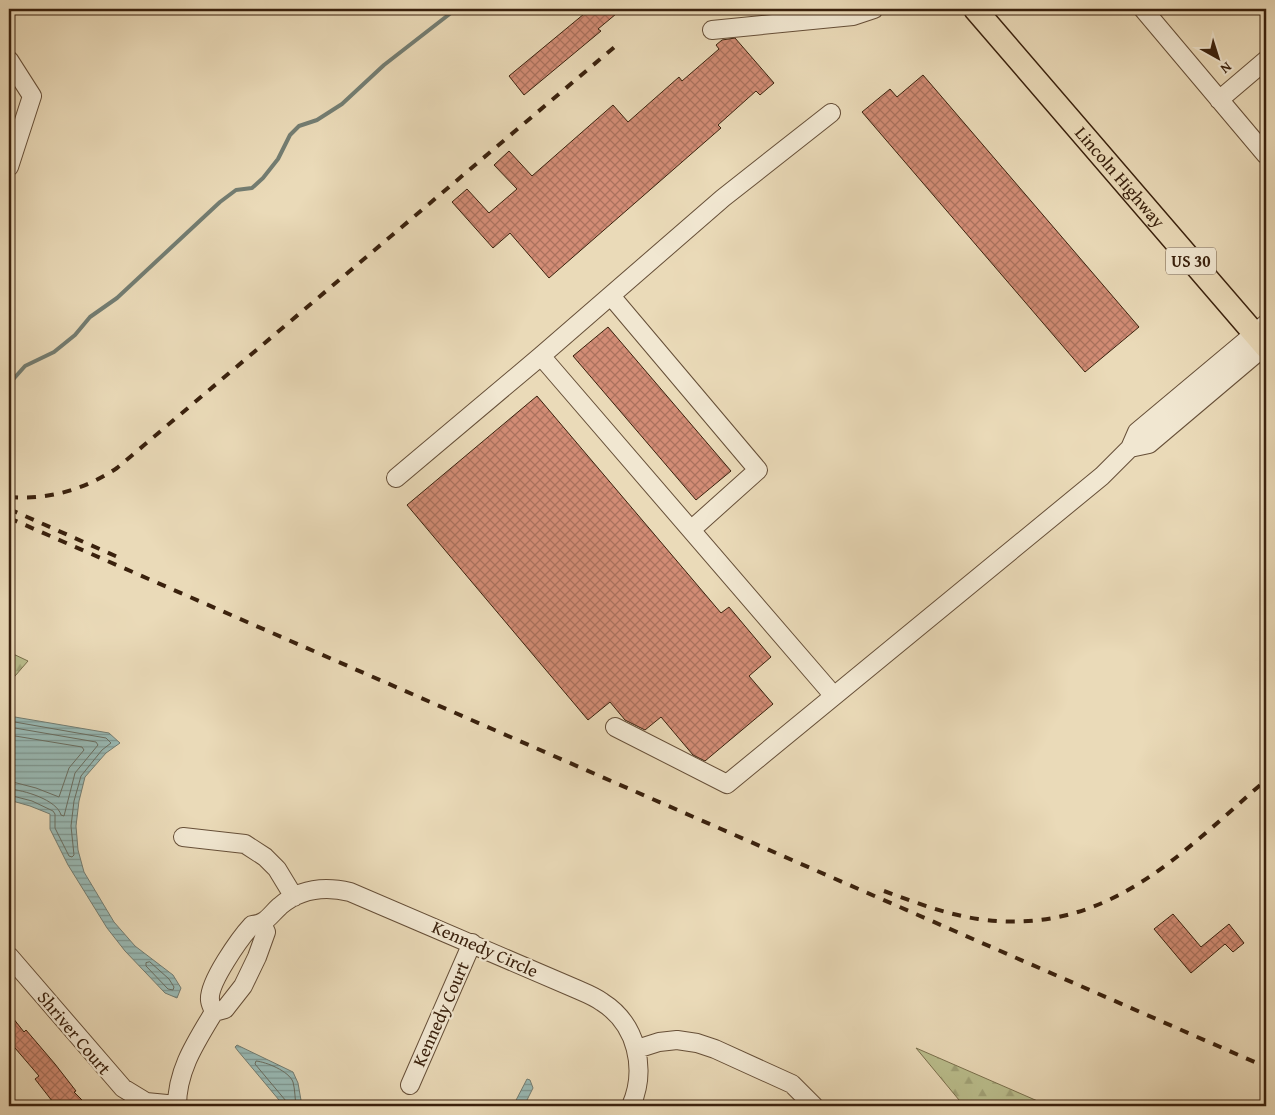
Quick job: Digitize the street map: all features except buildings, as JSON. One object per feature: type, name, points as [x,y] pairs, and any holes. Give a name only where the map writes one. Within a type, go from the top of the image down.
[{"type":"main road","name":"Lincoln Highway","points":[[975,9],[1263,338]]},
{"type":"street","points":[[712,30],[853,16],[874,9]]},
{"type":"street","points":[[1143,9],[1266,155]]},
{"type":"street","points":[[9,60],[32,96],[9,167]]},
{"type":"street","points":[[1219,100],[1266,60]]},
{"type":"street","points":[[396,478],[541,356],[723,198],[831,113]]},
{"type":"street","points":[[611,296],[758,470],[690,530]]},
{"type":"street","points":[[615,727],[727,784],[1102,476],[1130,448],[1137,432],[1263,338]]},
{"type":"street","points":[[541,356],[834,696]]},
{"type":"street","points":[[184,837],[245,844],[265,857],[277,869],[294,897]]},
{"type":"street","name":"Kennedy Circle","points":[[214,1012],[210,1000],[211,993],[233,948],[252,925],[262,924],[282,905],[294,897],[312,890],[337,889],[350,892],[472,943],[602,1002],[614,1010],[624,1023],[637,1049],[638,1080],[631,1106]]},
{"type":"street","points":[[177,1106],[178,1086],[182,1070],[214,1012],[225,1009],[243,986],[257,957],[266,932],[262,924]]},
{"type":"street","name":"Kennedy Court","points":[[410,1085],[472,943]]},
{"type":"street","name":"Shriver Court","points":[[9,956],[123,1088],[146,1102],[177,1106]]},
{"type":"street","points":[[637,1049],[659,1042],[677,1040],[697,1043],[715,1049],[792,1084],[814,1106]]},
{"type":"green space","points":[[9,652],[28,661],[9,683]]},
{"type":"green space","points":[[916,1048],[1049,1106],[964,1106]]},
{"type":"water","points":[[9,716],[109,733],[120,743],[106,753],[85,777],[79,801],[76,826],[78,850],[84,872],[114,922],[135,946],[173,975],[181,988],[177,998],[165,993],[125,951],[107,928],[68,865],[50,829],[50,814],[9,800]]},
{"type":"water","points":[[237,1045],[293,1072],[298,1083],[302,1106],[284,1106],[238,1051],[235,1047]]},
{"type":"water","points":[[527,1079],[530,1080],[533,1088],[524,1106],[513,1106]]},
{"type":"waterway","points":[[9,384],[25,366],[54,352],[75,335],[90,317],[117,298],[220,202],[236,190],[252,188],[263,178],[278,159],[290,135],[299,126],[317,120],[342,104],[384,65],[456,9]]},
{"type":"railway","points":[[9,497],[38,497],[65,492],[79,488],[117,468],[618,44]]},
{"type":"railway","points":[[9,509],[120,558]]},
{"type":"railway","points":[[9,518],[1266,1067]]},
{"type":"railway","points":[[884,891],[942,911],[978,919],[1024,921],[1065,916],[1102,903],[1137,885],[1202,836],[1266,780]]}]
